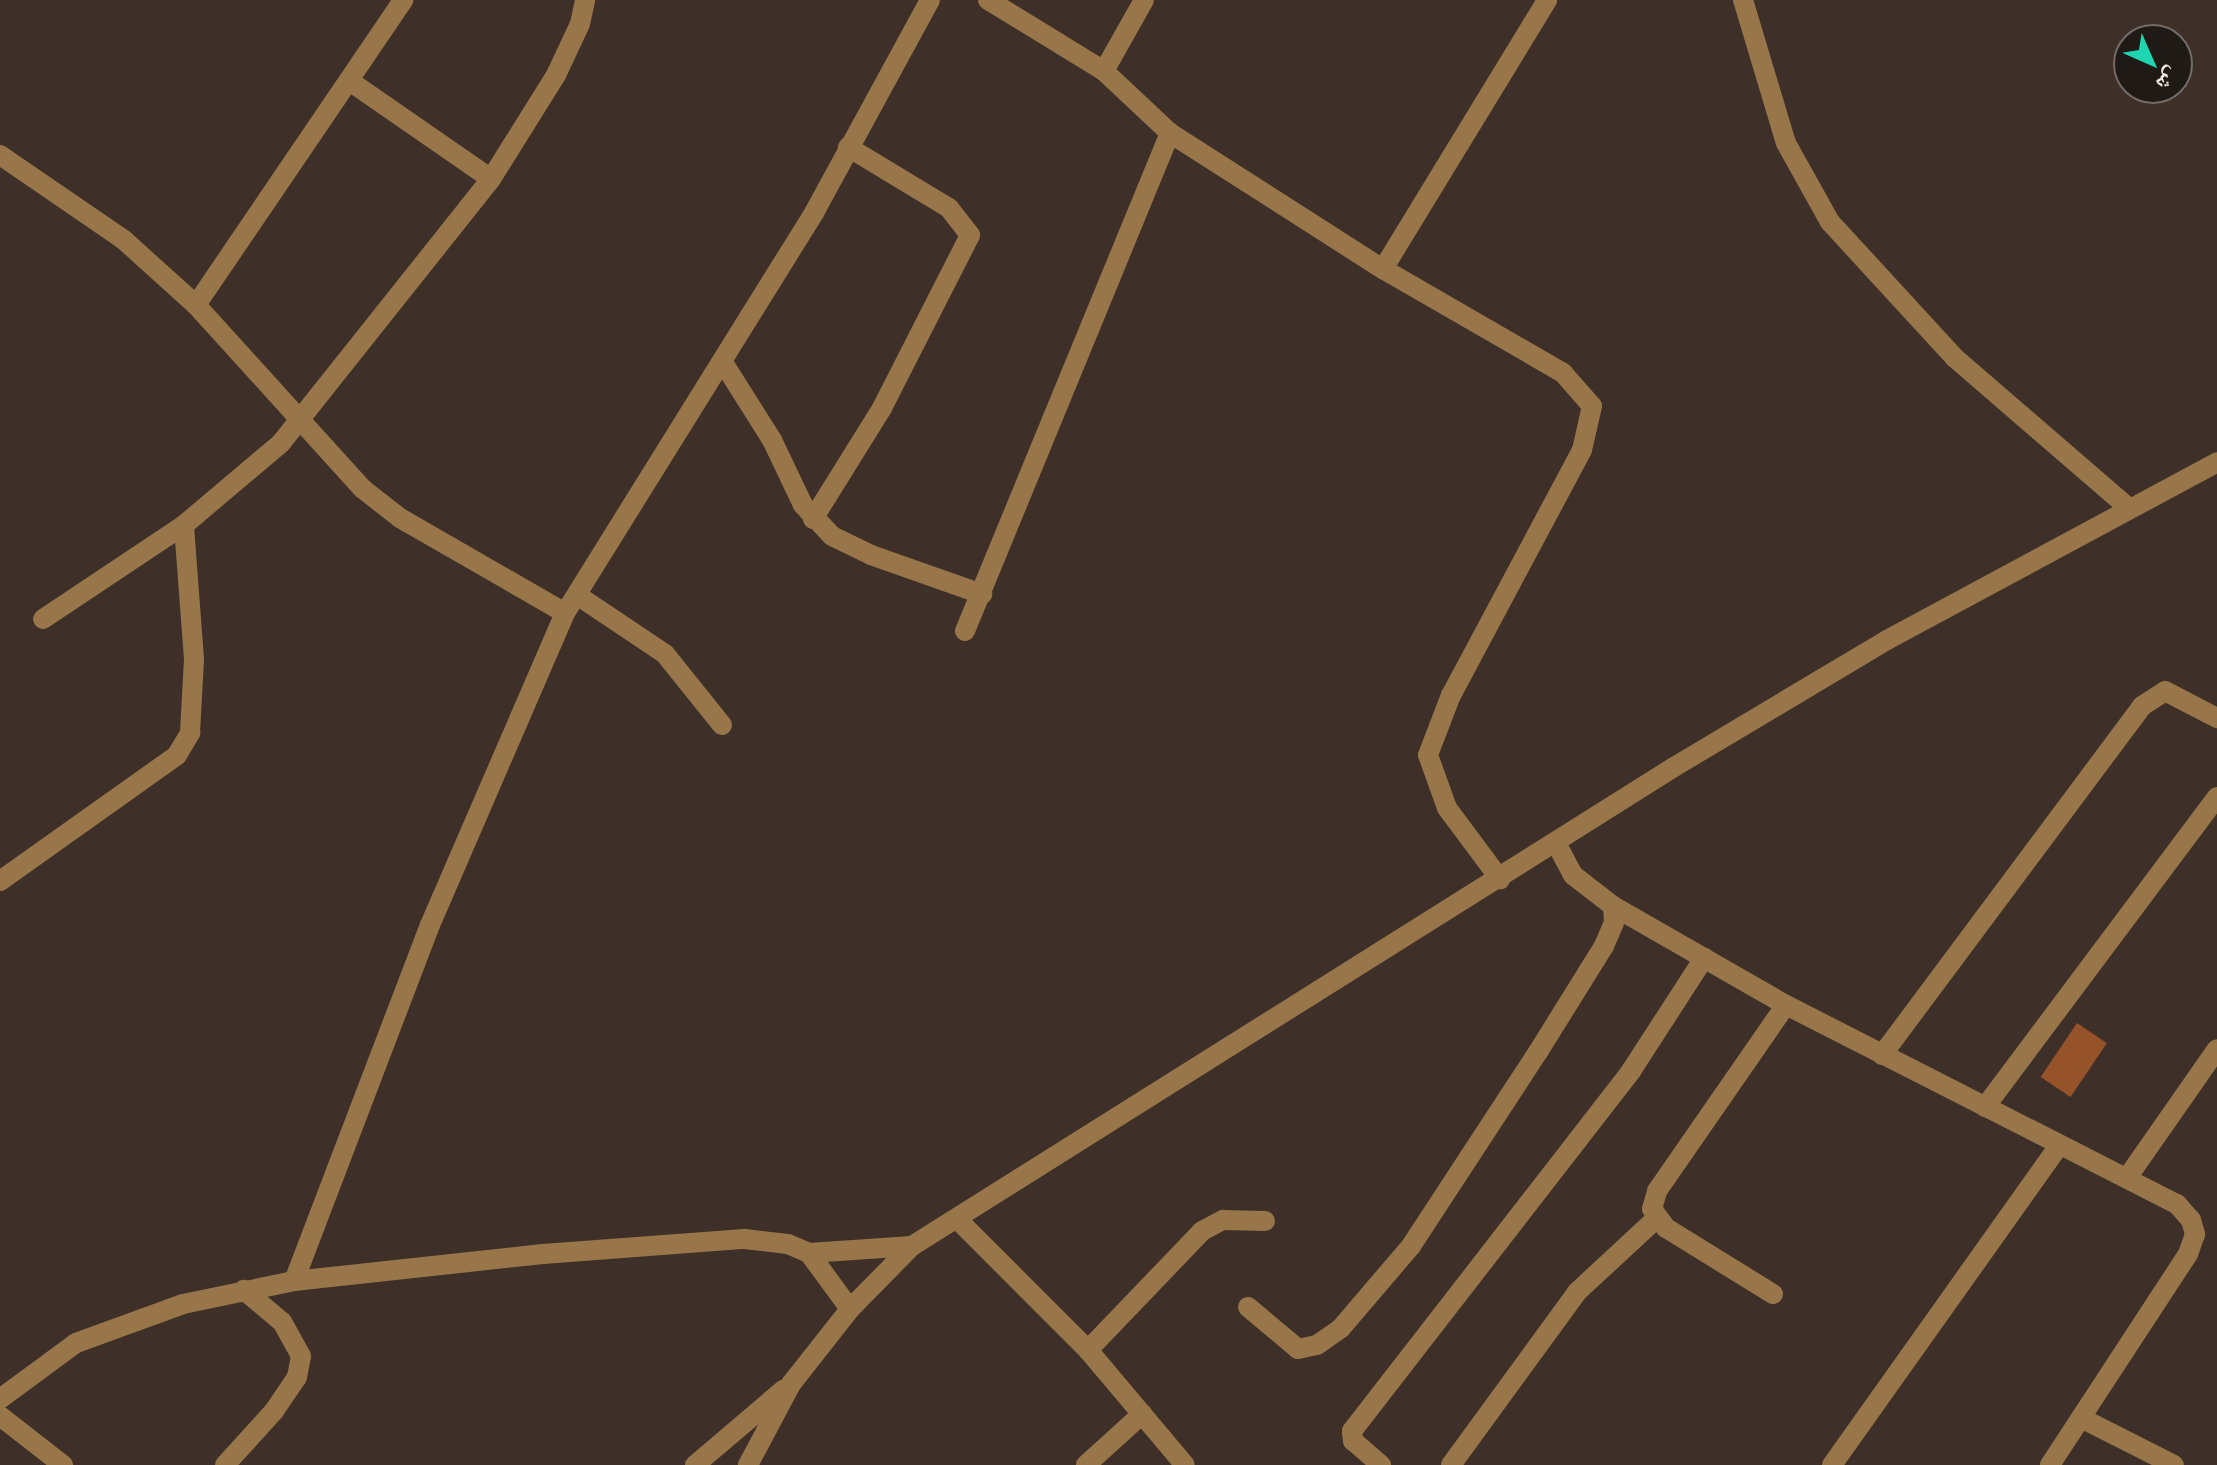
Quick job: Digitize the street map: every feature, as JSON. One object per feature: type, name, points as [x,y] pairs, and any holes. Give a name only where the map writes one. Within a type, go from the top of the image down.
[{"type":"street","points":[[196,305],[351,82],[403,0]]},
{"type":"street","points":[[43,619],[184,525],[263,461],[300,421],[491,179],[556,75],[580,24],[585,0]]},
{"type":"street","points":[[294,1281],[430,925],[571,604],[667,444],[724,364],[930,0]]},
{"type":"street","points":[[988,0],[1104,71],[1170,133],[1383,269],[1563,373],[1592,406],[1582,450],[1451,695],[1428,755],[1447,808],[1500,879]]},
{"type":"street","points":[[1104,71],[1144,0]]},
{"type":"street","points":[[1383,269],[1547,0]]},
{"type":"street","points":[[1743,0],[1786,143],[1830,222],[1955,358],[2129,508]]},
{"type":"street","points":[[351,82],[491,179]]},
{"type":"street","points":[[965,631],[1093,310],[1170,133]]},
{"type":"street","points":[[813,519],[882,408],[970,235],[949,208],[848,147]]},
{"type":"street","points":[[0,155],[124,240],[196,305],[363,489],[400,518],[665,654],[722,725]]},
{"type":"street","points":[[724,364],[813,519],[832,536],[871,555],[982,594]]},
{"type":"street","points":[[748,1465],[791,1384],[850,1309],[912,1246],[1887,640],[2217,462]]},
{"type":"street","points":[[0,881],[177,755],[190,733],[194,659],[184,525]]},
{"type":"street","points":[[1882,1055],[2142,706],[2165,691],[2217,718]]},
{"type":"street","points":[[1985,1107],[2217,797]]},
{"type":"street","points":[[1556,843],[1573,875],[1613,906],[1786,1005],[2177,1204],[2195,1234],[2165,1293],[2050,1465]]},
{"type":"street","points":[[1248,1307],[1298,1349],[1317,1345],[1341,1328],[1411,1246],[1538,1052],[1604,946],[1614,923],[1613,906]]},
{"type":"street","points":[[1381,1465],[1353,1441],[1352,1431],[1631,1071],[1704,958]]},
{"type":"street","points":[[1773,1294],[1657,1218],[1652,1209],[1657,1191],[1786,1005]]},
{"type":"street","points":[[2127,1178],[2217,1049]]},
{"type":"street","points":[[1832,1465],[2059,1145]]},
{"type":"street","points":[[1451,1465],[1577,1292],[1657,1218]]},
{"type":"street","points":[[957,1219],[1088,1350],[1185,1465]]},
{"type":"street","points":[[1088,1350],[1202,1231],[1223,1220],[1265,1221]]},
{"type":"street","points":[[0,1399],[76,1343],[183,1304],[294,1281],[744,1239],[788,1244],[809,1253],[912,1246]]},
{"type":"street","points":[[809,1253],[850,1309]]},
{"type":"street","points":[[225,1465],[274,1411],[297,1377],[301,1356],[282,1322],[244,1290]]},
{"type":"street","points":[[695,1465],[791,1384]]},
{"type":"street","points":[[1086,1465],[1142,1414]]},
{"type":"street","points":[[0,1416],[63,1465]]},
{"type":"street","points":[[2081,1418],[2174,1465]]},
{"type":"building","points":[[2077,1023],[2107,1043],[2070,1097],[2041,1077]]}]
